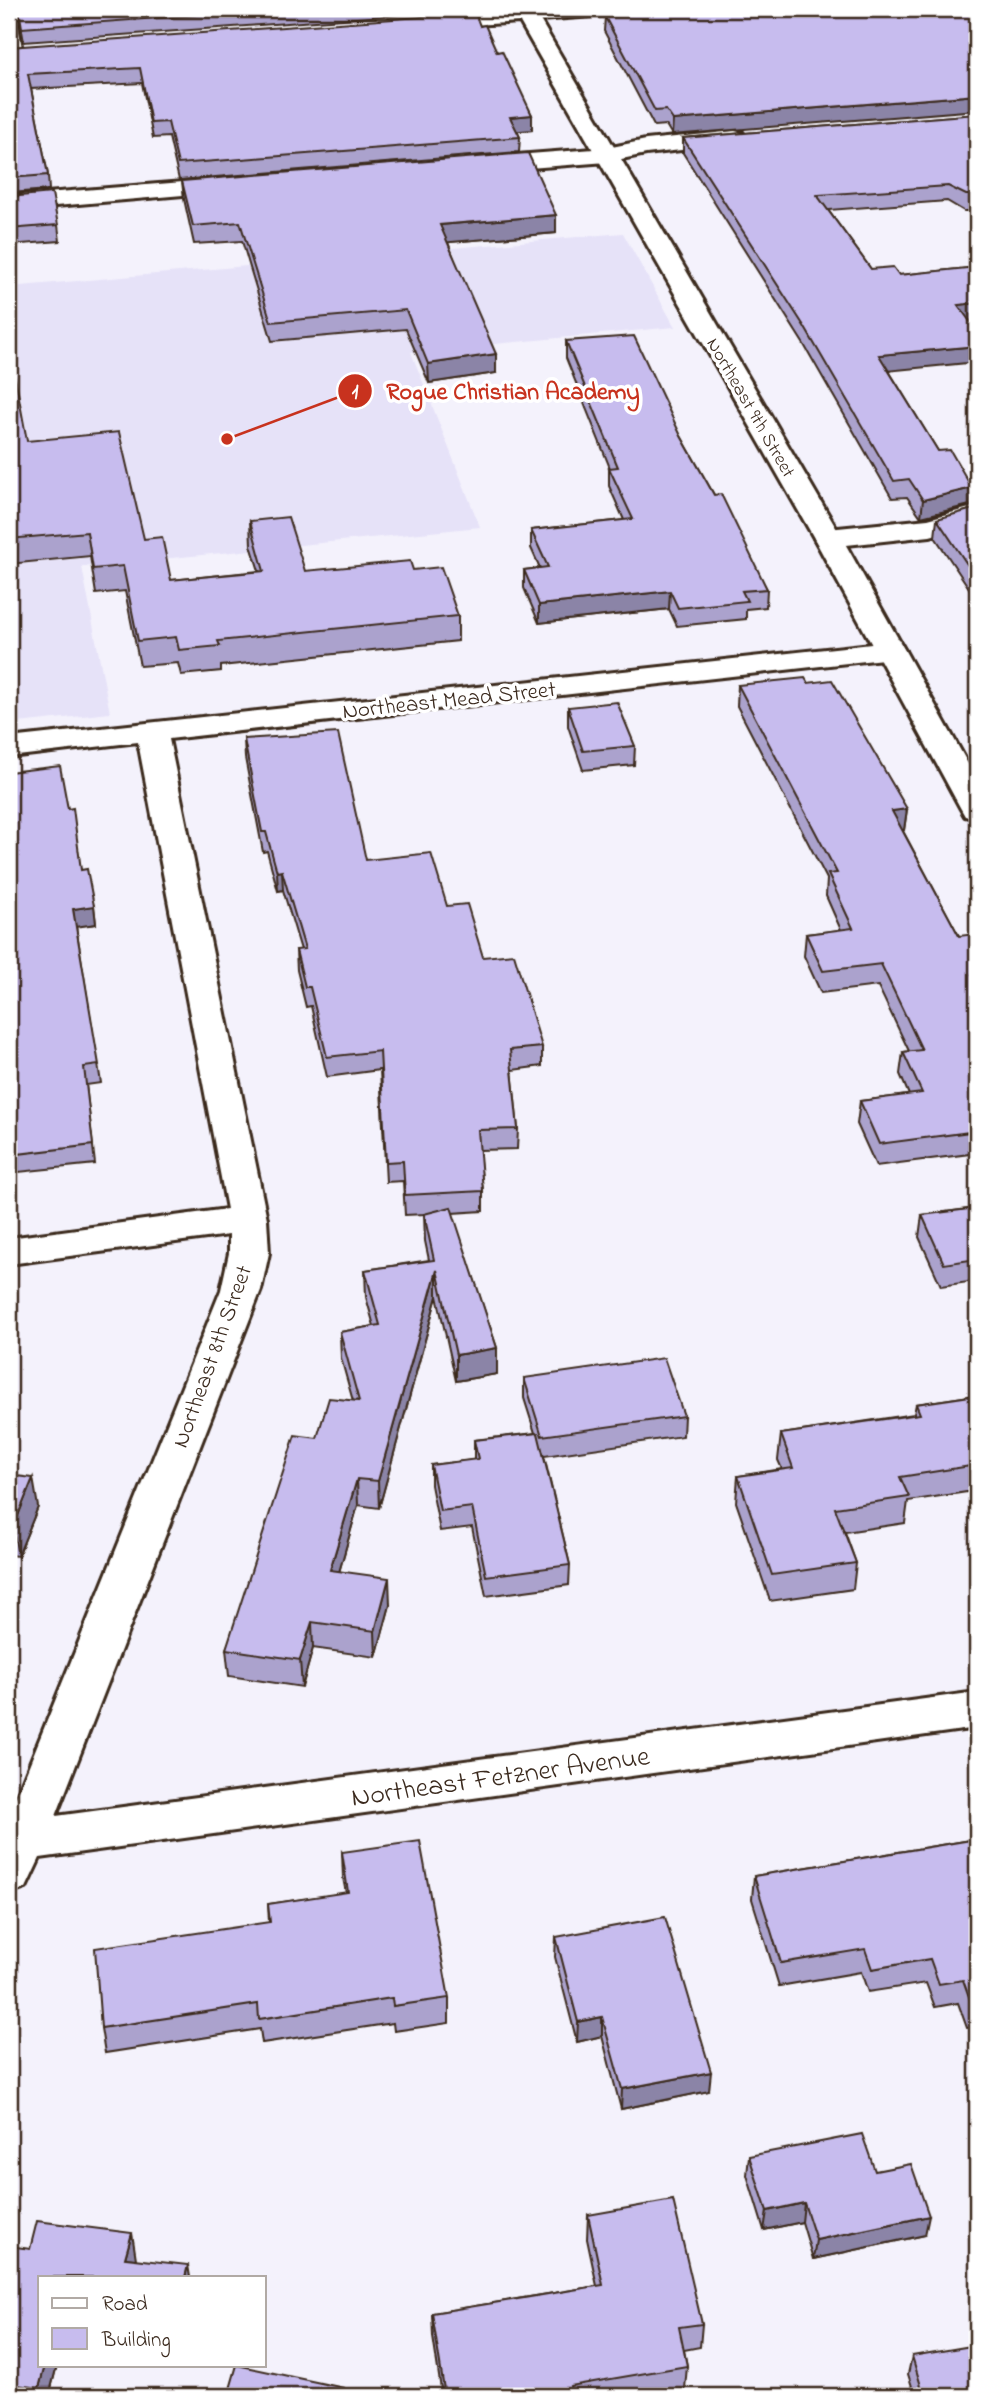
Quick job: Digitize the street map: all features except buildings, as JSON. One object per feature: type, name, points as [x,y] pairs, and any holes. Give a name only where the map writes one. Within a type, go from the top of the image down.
[{"type":"street","points":[[403,24],[524,12],[607,9]]},
{"type":"street","name":"Northeast 9th Street","points":[[524,12],[828,538],[890,651],[968,776],[977,809]]},
{"type":"street","points":[[14,53],[46,50]]},
{"type":"street","points":[[450,167],[607,155],[646,147],[755,137]]},
{"type":"street","points":[[9,203],[257,183]]},
{"type":"street","points":[[828,538],[930,527],[977,514]]},
{"type":"street","name":"Northeast Mead Street","points":[[9,747],[890,651]]},
{"type":"street","name":"Northeast 8th Street","points":[[16,1857],[241,1290],[248,1253],[248,1219],[152,731]]},
{"type":"street","points":[[9,1251],[248,1219]]},
{"type":"street","name":"Northeast Fetzner Avenue","points":[[16,1857],[977,1710]]},
{"type":"lane","points":[[10,9],[14,53]]},
{"type":"shaded area","points":[[623,233],[675,327],[411,352],[480,527],[82,567],[110,713],[9,724],[9,287]]},
{"type":"place","name":"Rogue Christian Academy","points":[[227,439]]}]
